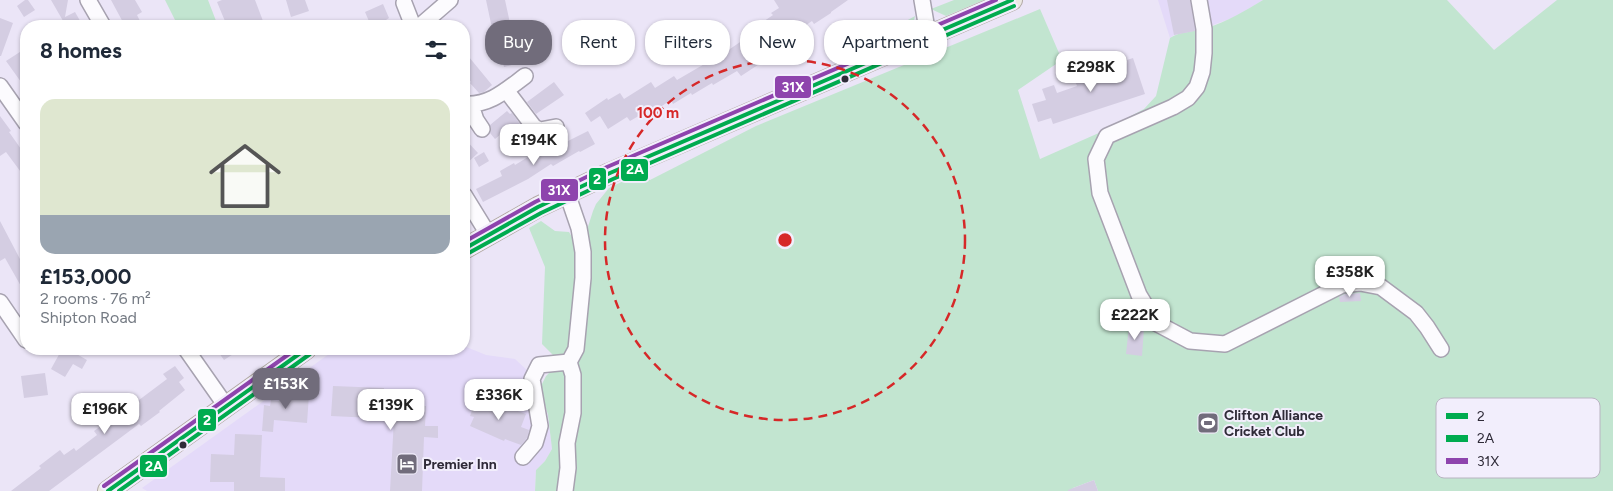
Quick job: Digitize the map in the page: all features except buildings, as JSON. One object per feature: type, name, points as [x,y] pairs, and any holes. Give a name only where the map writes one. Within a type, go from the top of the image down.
[{"type":"main road","points":[[947,27],[1012,0]]},
{"type":"main road","points":[[470,245],[567,193],[610,173],[859,65]]},
{"type":"main road","points":[[108,491],[298,355]]},
{"type":"street","points":[[88,0],[100,20]]},
{"type":"street","points":[[922,0],[925,20]]},
{"type":"street","points":[[1199,0],[1204,29],[1204,53],[1202,72],[1197,87],[1188,98],[1172,107],[1107,136],[1096,159],[1100,193],[1139,295],[1156,323],[1190,341],[1225,344],[1342,285],[1360,283],[1381,287],[1416,313],[1440,349]]},
{"type":"street","points":[[404,2],[411,20]]},
{"type":"street","points":[[429,20],[455,2]]},
{"type":"street","points":[[470,105],[488,102],[525,76]]},
{"type":"street","points":[[0,86],[20,114]]},
{"type":"street","points":[[506,90],[534,126],[540,130],[556,127]]},
{"type":"street","points":[[470,109],[482,129]]},
{"type":"street","points":[[565,491],[568,468],[567,444],[573,413],[573,375],[569,362],[576,349],[583,278],[583,252],[579,228],[567,193]]},
{"type":"street","points":[[470,205],[488,234]]},
{"type":"street","points":[[0,302],[20,331]]},
{"type":"street","points":[[190,355],[226,406]]},
{"type":"street","points":[[523,457],[535,443],[540,426],[532,379],[539,365],[569,362]]},
{"type":"shaded area","points":[[1158,0],[1263,0],[1235,17],[1199,30],[1174,35],[1170,38]]},
{"type":"shaded area","points":[[470,348],[486,355],[515,359],[542,384],[542,395],[548,415],[552,449],[545,461],[536,470],[535,491],[147,491],[142,488],[328,355],[470,355]]},
{"type":"green space","points":[[165,0],[208,0],[216,20],[175,20]]},
{"type":"green space","points":[[954,0],[984,0],[946,16],[931,9]]},
{"type":"green space","points":[[1263,0],[1447,0],[1494,50],[1557,0],[1613,0],[1613,491],[1098,491],[1094,480],[1073,488],[1071,491],[571,491],[572,445],[579,376],[586,233],[596,204],[609,188],[638,174],[650,180],[756,126],[904,65],[947,65],[947,47],[1040,9],[1062,60],[1018,90],[1040,159],[1101,132],[1144,109],[1156,96],[1170,38],[1178,34],[1215,25],[1236,16]]},
{"type":"green space","points":[[541,221],[555,231],[569,232],[575,242],[577,265],[569,355],[556,358],[542,344],[545,267],[529,228]]},
{"type":"green space","points":[[555,367],[566,369],[567,396],[560,491],[535,491],[536,470],[545,461],[552,449],[548,415],[542,395],[542,384],[546,376]]},
{"type":"transit line","name":"31X","points":[[470,239],[535,202],[607,167],[996,0]]},
{"type":"transit line","name":"2","points":[[470,246],[538,207],[610,173],[1012,0]]},
{"type":"transit line","name":"2A","points":[[470,252],[541,213],[613,179],[1014,6]]},
{"type":"transit line","name":"31X","points":[[104,486],[288,355]]},
{"type":"transit line","name":"2","points":[[108,491],[298,355]]},
{"type":"transit line","name":"2A","points":[[119,491],[309,355]]},
{"type":"place","name":"Clifton Alliance Cricket Club","points":[[1208,423]]},
{"type":"place","name":"Premier Inn","points":[[407,464]]}]
